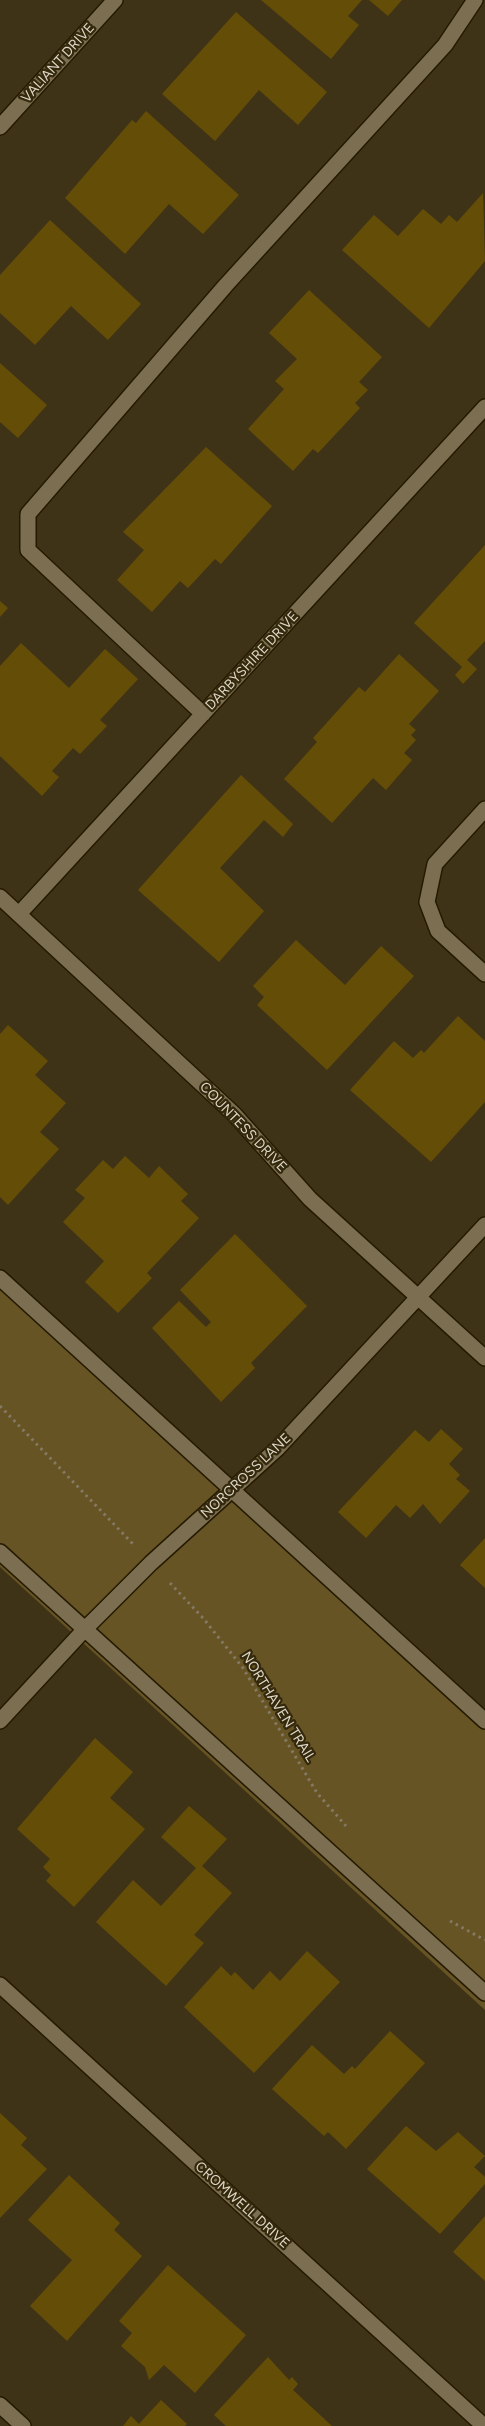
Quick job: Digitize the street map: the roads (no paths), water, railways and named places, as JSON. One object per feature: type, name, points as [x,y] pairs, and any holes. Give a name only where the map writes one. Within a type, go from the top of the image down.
[{"type":"street","name":"VALIANT DRIVE","points":[[0,127],[115,0]]},
{"type":"street","points":[[203,714],[28,550],[28,514],[226,285],[445,44],[475,0]]},
{"type":"street","name":"DARBYSHIRE DRIVE","points":[[19,914],[485,407]]},
{"type":"street","points":[[485,809],[435,864],[427,902],[438,931],[485,974]]},
{"type":"street","name":"COUNTESS DRIVE","points":[[0,897],[234,1114],[310,1199],[485,1358]]},
{"type":"street","name":"NORCROSS LANE","points":[[0,1721],[85,1629],[150,1563],[278,1448],[485,1224]]},
{"type":"street","points":[[0,1278],[485,1721]]},
{"type":"street","points":[[0,1552],[485,1993]]},
{"type":"street","name":"CROMWELL DRIVE","points":[[0,1985],[484,2426]]},
{"type":"street","points":[[0,2405],[23,2426]]}]
